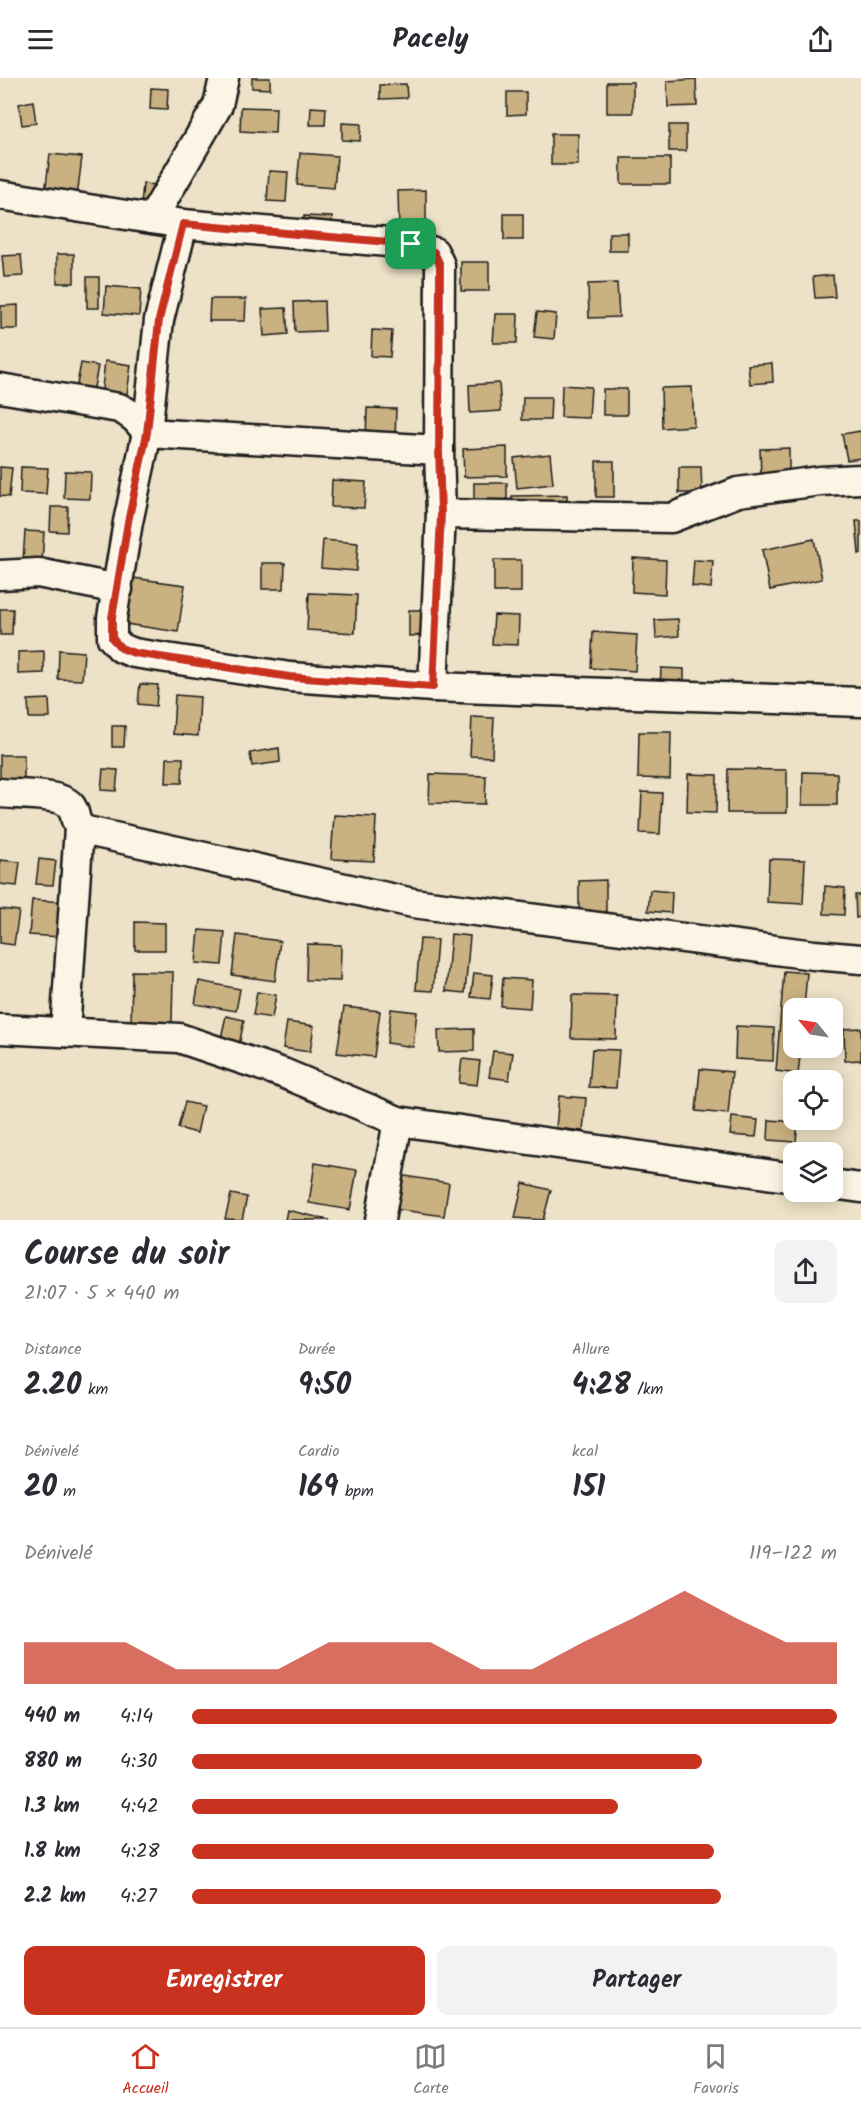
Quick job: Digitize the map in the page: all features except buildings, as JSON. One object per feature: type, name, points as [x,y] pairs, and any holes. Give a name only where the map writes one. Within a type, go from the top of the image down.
[{"type":"street","points":[[152,219],[218,105],[224,78]]},
{"type":"street","points":[[0,195],[183,224],[411,244],[434,252],[440,265],[441,514],[433,687]]},
{"type":"street","points":[[183,224],[159,320],[147,433],[128,522],[112,618],[112,638],[121,648],[134,653],[290,677],[433,687],[861,702]]},
{"type":"street","points":[[0,388],[119,408],[130,414],[147,433]]},
{"type":"street","points":[[147,433],[439,450]]},
{"type":"street","points":[[441,514],[671,518],[738,492],[820,481],[861,479]]},
{"type":"street","points":[[0,575],[38,573],[118,589]]},
{"type":"street","points":[[0,793],[59,798],[69,803],[79,828],[65,1032]]},
{"type":"street","points":[[79,828],[413,903],[814,955],[861,959]]},
{"type":"street","points":[[0,1029],[179,1038],[283,1073],[398,1121],[783,1176]]},
{"type":"street","points":[[380,1220],[398,1121]]},
{"type":"street","points":[[843,1186],[861,1188]]},
{"type":"route","points":[[183,224],[411,244],[434,252],[440,265],[441,514],[433,687],[290,677],[134,653],[121,648],[112,638],[112,618],[128,522],[147,433],[159,320],[183,224]]}]
